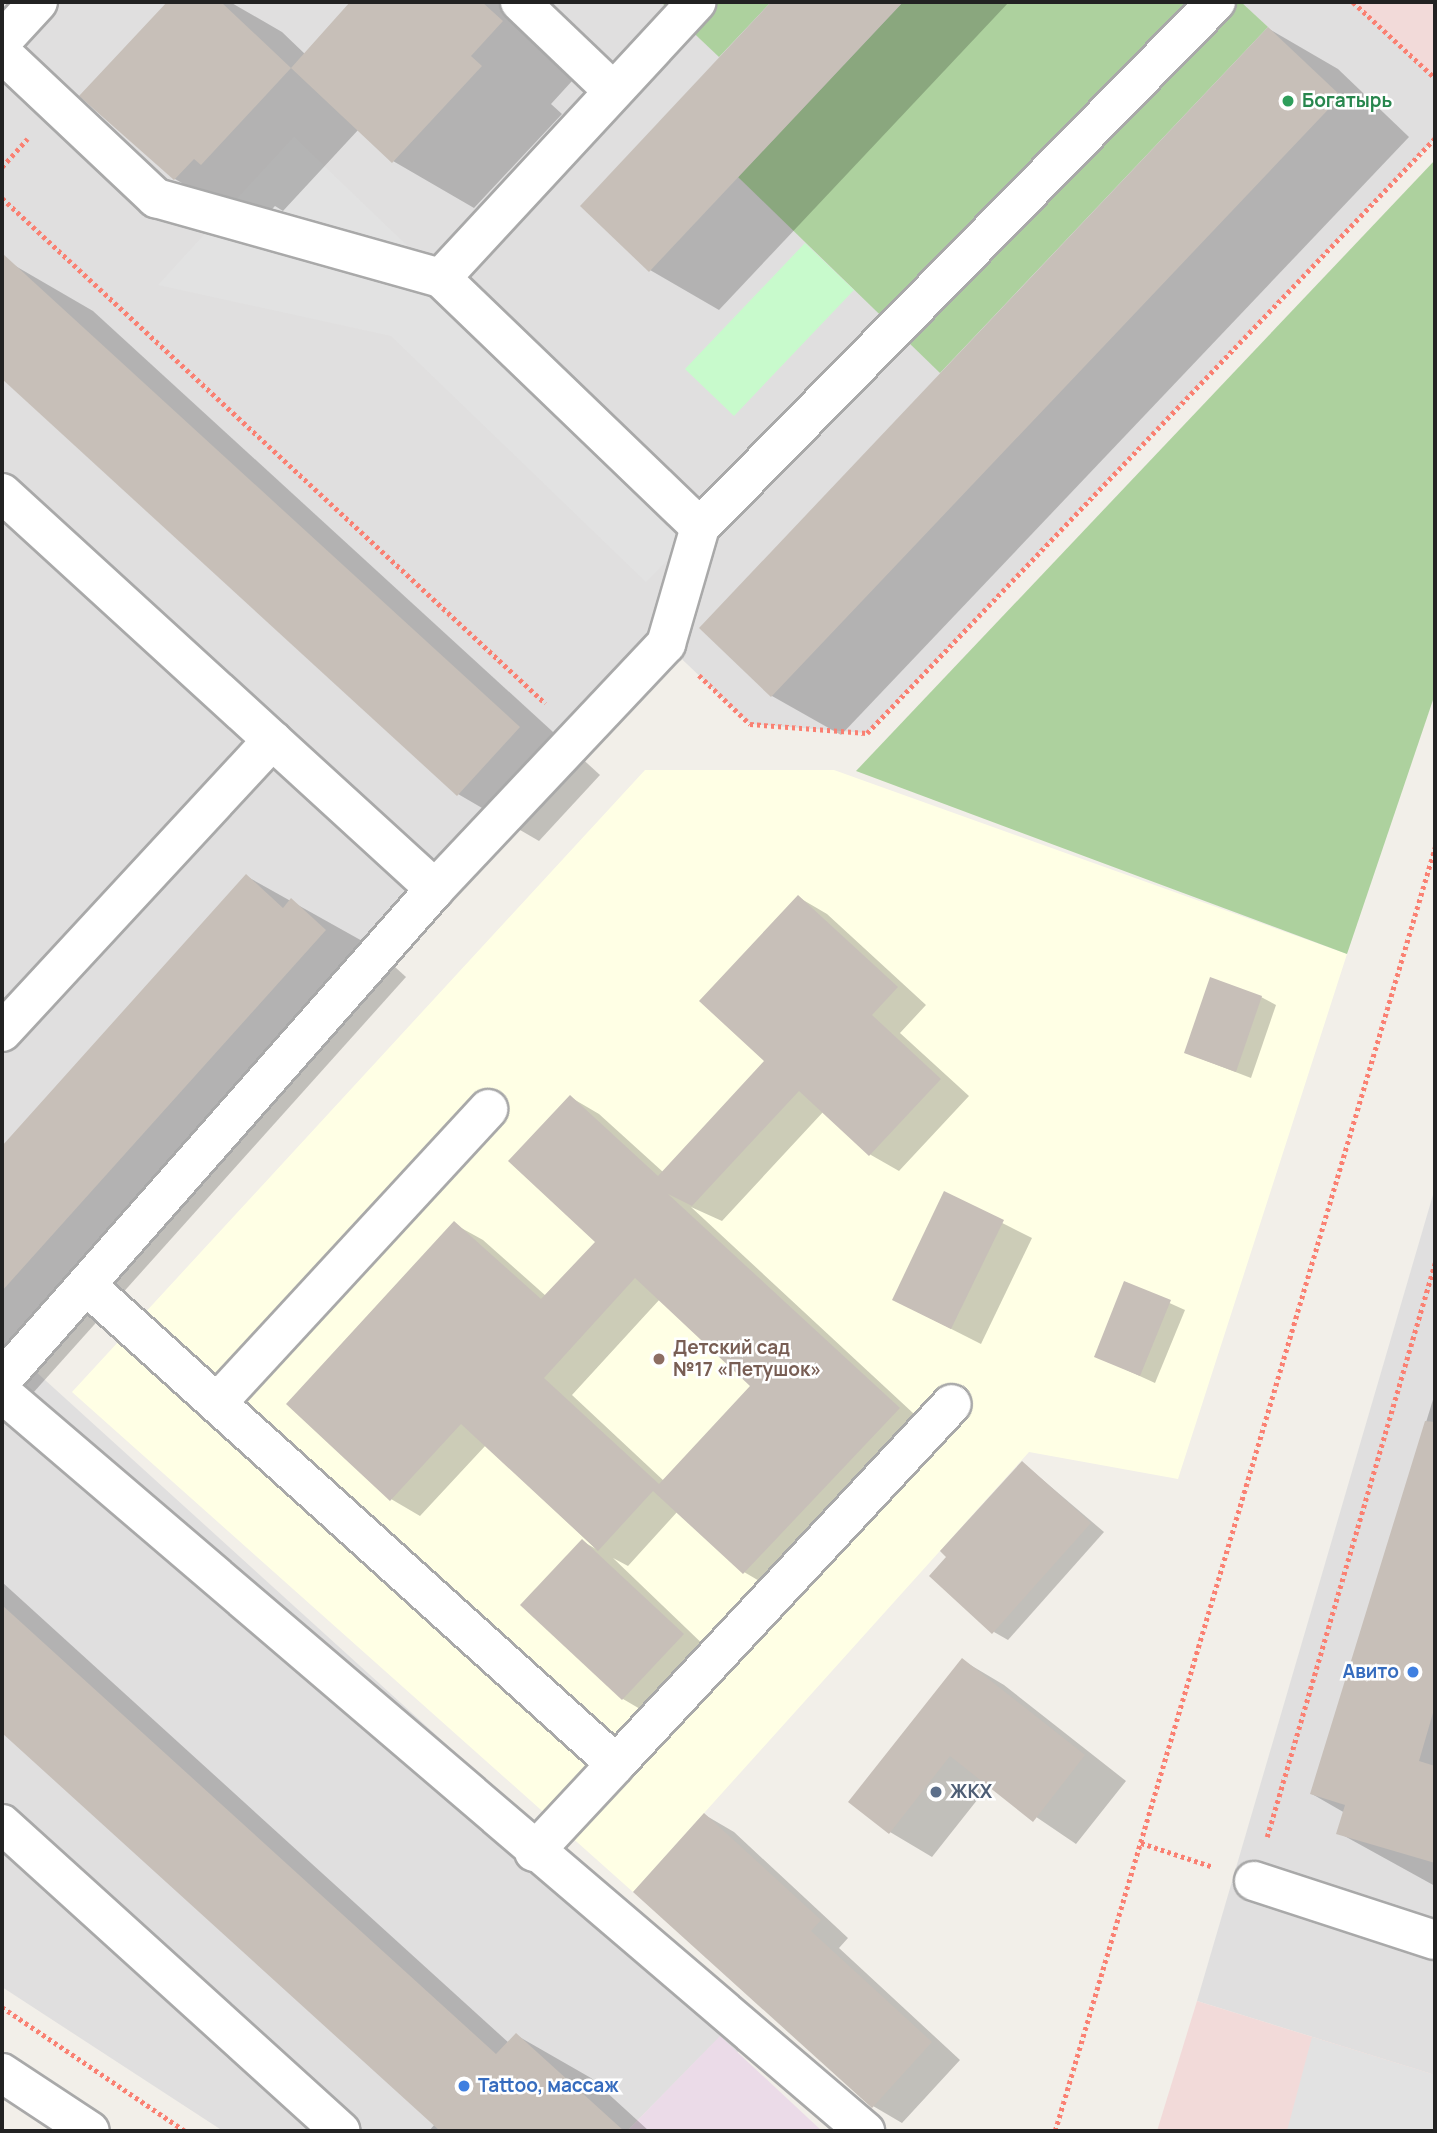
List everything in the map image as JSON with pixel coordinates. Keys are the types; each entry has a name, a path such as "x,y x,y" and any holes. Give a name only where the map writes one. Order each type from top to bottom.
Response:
{"street":[{"path":"2,41 38,2"},
{"path":"520,2 613,91"},
{"path":"441,278 697,2"},
{"path":"2,1380 435,889 666,644 700,527 1216,2"},
{"path":"2,53 156,198 441,278 700,527"},
{"path":"2,493 435,889"},
{"path":"2,1032 272,740"},
{"path":"217,1403 488,1109"},
{"path":"86,1285 616,1764"},
{"path":"2,1393 534,1852 864,2131"},
{"path":"534,1852 952,1404"},
{"path":"2,1824 340,2131"},
{"path":"1254,1881 1435,1940"},
{"path":"2,2073 90,2131"}],"path":[{"path":"1353,2 1435,79"},
{"path":"666,644 750,724 867,733 1435,138"},
{"path":"2,198 549,706"},
{"path":"1055,2131 1435,847"},
{"path":"1140,1843 1254,1881 1435,1263"},
{"path":"2,2007 185,2131"}],"shaded area":[{"path":"2,2 1353,2 1435,78 1435,138 867,733 750,724 666,644 12,1350 759,2028 737,2053 720,2037 627,2131 223,2131 2,1987"},
{"path":"1353,2 1435,2 1435,78"},
{"path":"294,137 700,527 646,582 391,336 158,285"},
{"name":"Детский сад №17 «Петушок»","path":"645,770 834,770 1347,954 1178,1479 1029,1452 633,1892 72,1392"},
{"path":"1435,1188 1435,2075 1197,2001"},
{"path":"1197,2001 1435,2075 1435,2131 1157,2131"},
{"path":"720,2036 822,2131 627,2131"},
{"path":"1312,2037 1435,2075 1435,2131 1287,2131"}],"green space":[{"path":"661,2 771,2 719,57"},
{"path":"903,2 1241,2 1268,27 940,373 738,177"},
{"path":"1435,160 1435,694 1347,954 856,771"},
{"path":"805,243 854,290 734,416 685,369"}],"building":[{"path":"167,2 221,2 291,68 201,165 194,159 174,180 79,96"},
{"path":"350,2 482,2 503,21 471,56 482,66 392,163 291,68"},
{"path":"771,2 903,2 649,272 580,206"},
{"path":"1268,27 1341,96 771,697 699,628"},
{"path":"2,253 520,727 457,796 2,379"},
{"path":"246,874 283,908 291,898 326,930 2,1291 2,1146"},
{"path":"798,895 898,987 872,1015 941,1079 869,1156 799,1091 692,1206 668,1194 900,1408 743,1574 653,1491 598,1551 461,1424 390,1501 286,1404 454,1221 541,1299 595,1242 508,1161 570,1095 658,1176 764,1061 699,1001","holes":["635,1278 750,1386 659,1484 544,1378"]},
{"path":"1210,977 1262,996 1236,1072 1184,1053"},
{"path":"944,1191 1004,1220 951,1329 892,1300"},
{"path":"1124,1281 1171,1300 1140,1376 1094,1357"},
{"path":"1425,1421 1435,1422 1435,1706 1419,1761 1435,1766 1435,1863 1336,1834 1345,1805 1310,1794"},
{"path":"1022,1461 1091,1523 992,1634 929,1576 946,1557 940,1551"},
{"path":"582,1539 684,1634 622,1700 520,1605"},
{"path":"2,1605 496,2054 516,2033 624,2131 440,2131 2,1733"},
{"path":"962,1658 1085,1755 1033,1822 950,1756 889,1834 848,1802"},
{"path":"704,1813 821,1920 811,1931 932,2042 872,2108 633,1892"}],"place":[{"name":"Богатырь","path":"1288,101"},
{"name":"Детский сад №17 «Петушок»","path":"659,1359"},
{"name":"Авито","path":"1413,1672"},
{"name":"ЖКХ","path":"936,1792"},
{"name":"Tattoo, массаж","path":"464,2086"}]}
